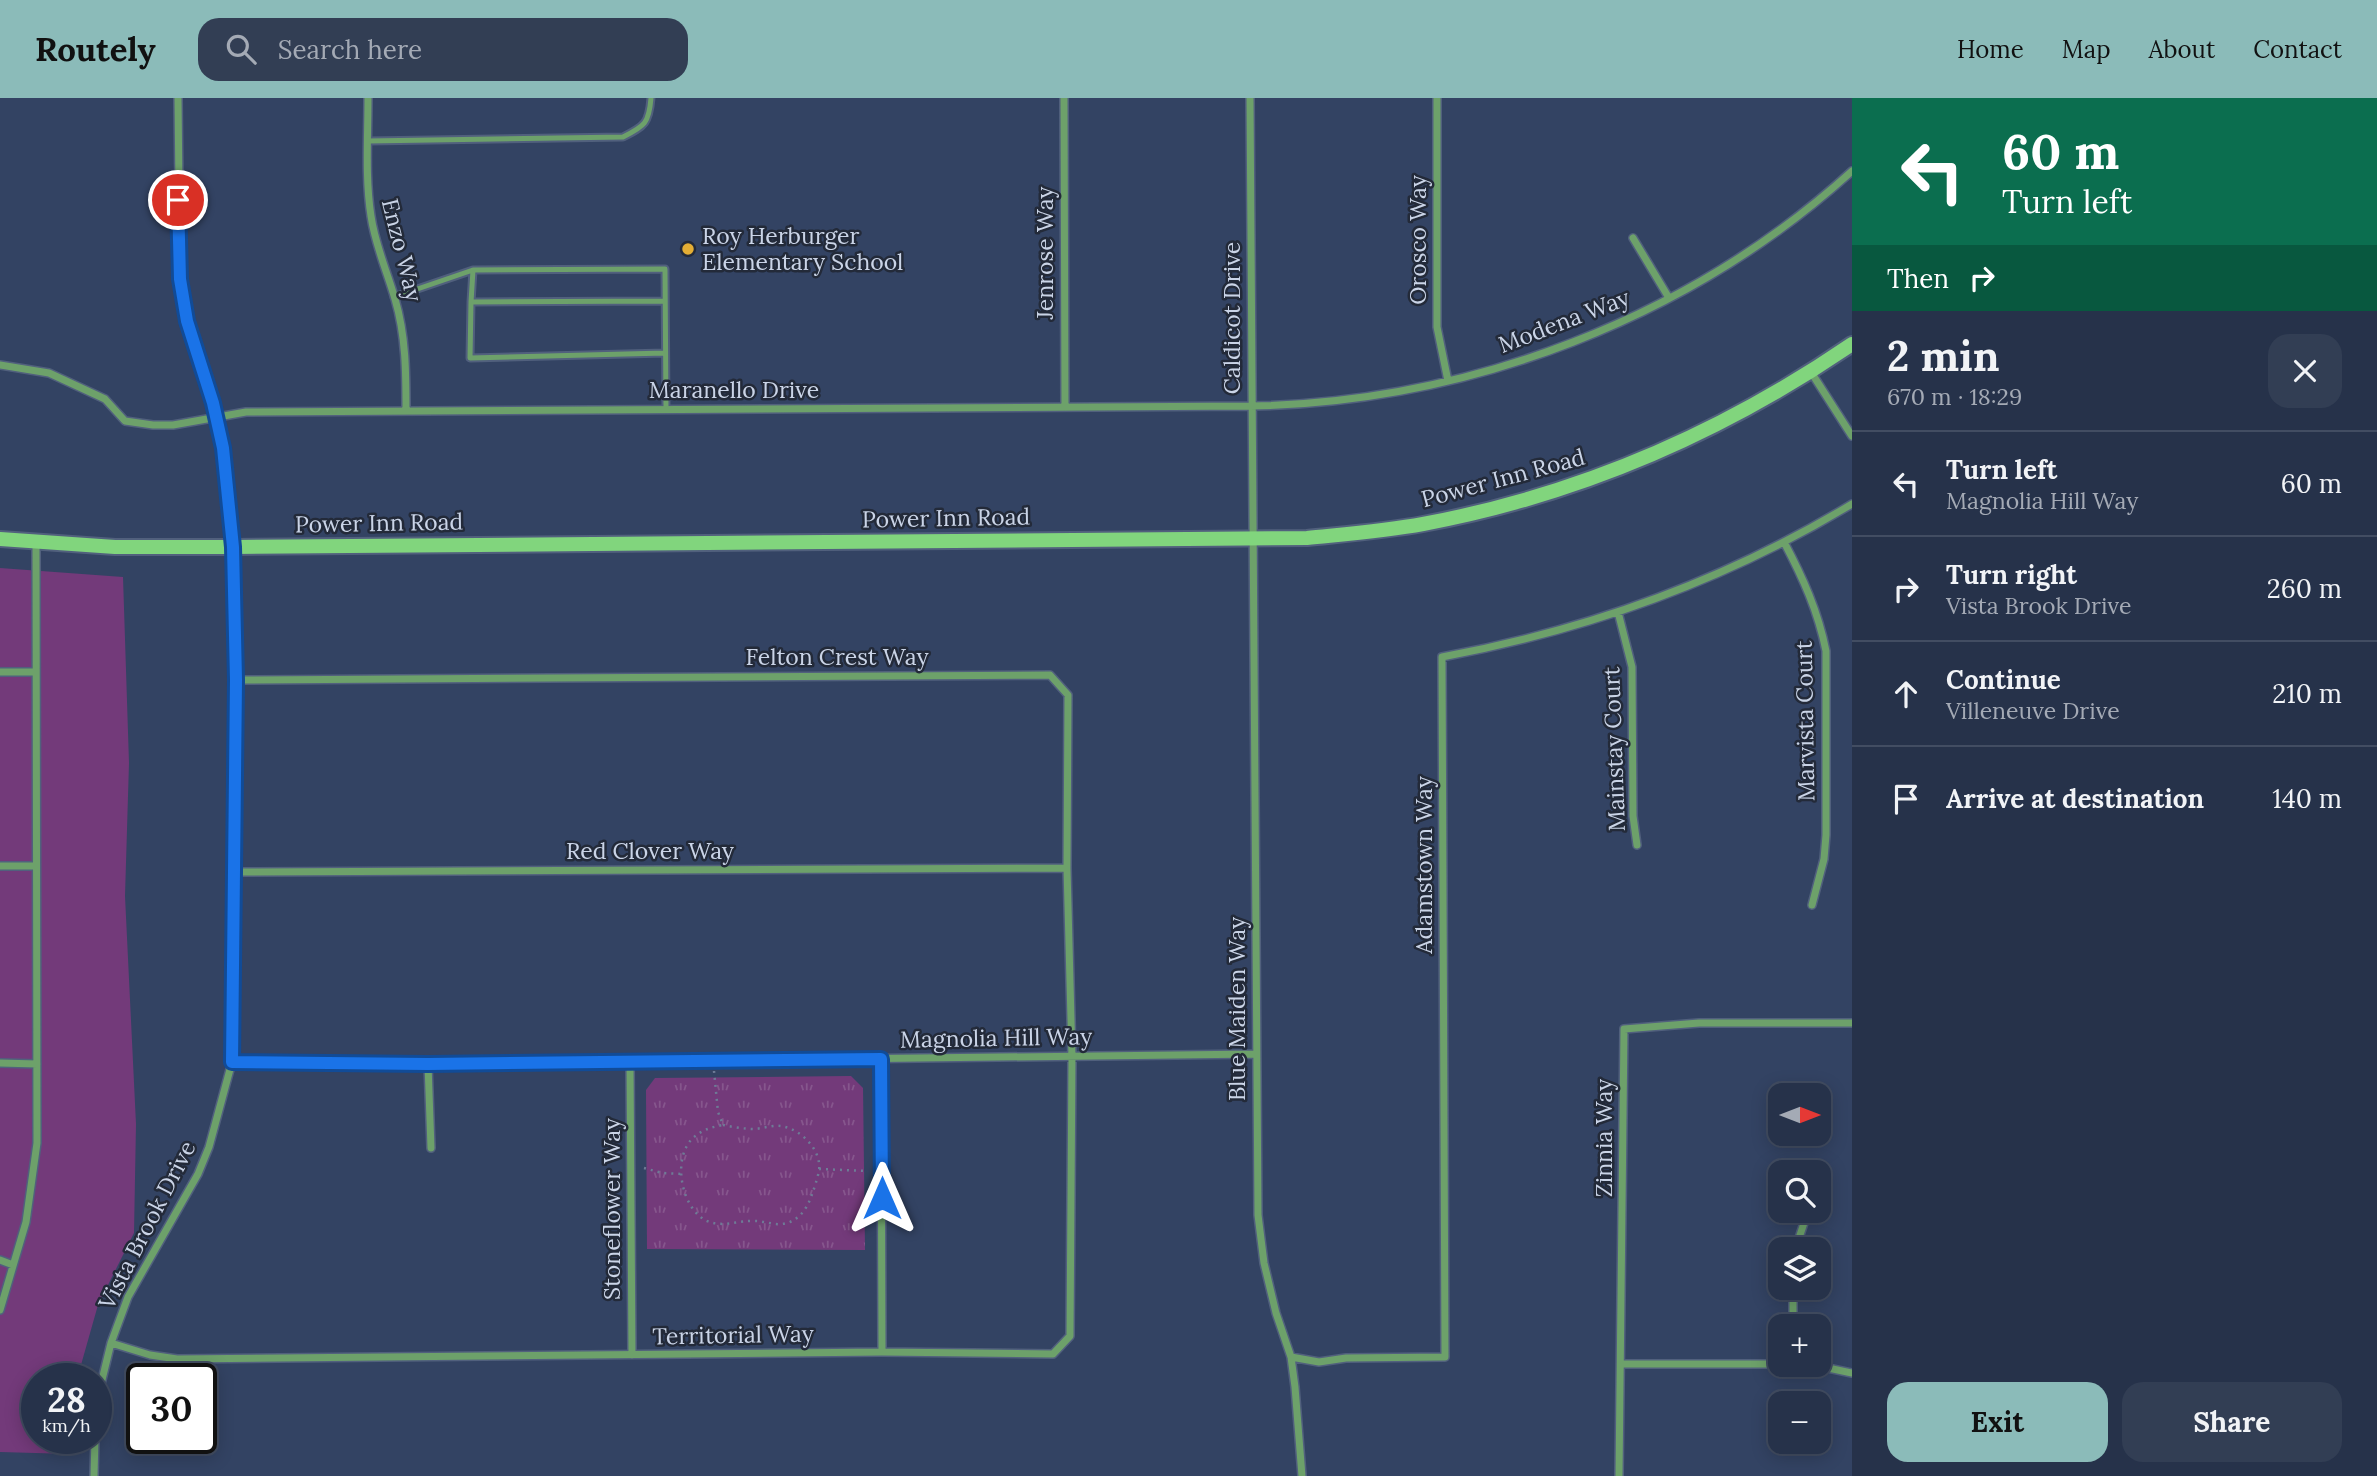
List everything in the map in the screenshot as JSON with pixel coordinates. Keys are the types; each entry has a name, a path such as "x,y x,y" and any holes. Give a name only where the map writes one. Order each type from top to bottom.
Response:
{"main road":[{"name":"Power Inn Road","path":"0,539 115,547 233,547 1307,538 1376,531 1495,509 1613,472 1681,443 1747,410 1852,344"}],"street":[{"name":"Vista Brook Drive","path":"106,1363 128,1297 198,1174 215,1127 232,1062 236,680 233,547 223,448 217,418 187,321 180,279 178,98"},
{"name":"Enzo Way","path":"368,98 371,215 375,240 394,297 403,336 406,411"},
{"name":"Jenrose Way","path":"1064,98 1065,407"},
{"name":"Caldicot Drive","path":"1250,98 1253,538"},
{"name":"Orosco Way","path":"1437,98 1437,327 1448,381"},
{"name":"Modena Way","path":"1251,406 1382,394 1448,381 1539,355 1669,298 1745,253 1799,215 1852,171"},
{"path":"1633,238 1669,298"},
{"name":"Maranello Drive","path":"0,365 49,373 104,399 125,421 153,425 173,425 246,412 1251,406"},
{"path":"1811,372 1852,436"},
{"name":"Adamstown Way","path":"1291,1357 1319,1362 1346,1358 1445,1357 1442,657 1544,635 1618,612 1714,575 1784,542 1852,504"},
{"name":"Blue Maiden Way","path":"1253,538 1258,1215 1264,1263 1276,1313 1291,1357 1302,1476"},
{"path":"0,1310 26,1222 37,1143 36,542"},
{"name":"Marvista Court","path":"1784,542 1810,593 1820,621 1826,651 1826,835 1824,859 1812,905"},
{"name":"Mainstay Court","path":"1618,612 1632,667 1633,816 1637,845"},
{"path":"0,672 36,672"},
{"name":"Felton Crest Way","path":"236,680 1050,675 1068,695 1072,1057"},
{"path":"0,866 36,866"},
{"name":"Red Clover Way","path":"233,872 1068,867"},
{"name":"Zinnia Way","path":"1619,1476 1624,1029 1699,1023 1852,1023"},
{"name":"Magnolia Hill Way","path":"232,1062 428,1064 1256,1054"},
{"name":"Territorial Way","path":"111,1343 150,1356 177,1359 882,1352 1053,1353 1070,1336 1072,1057"},
{"path":"881,1059 882,1352"},
{"name":"Stoneflower Way","path":"630,1062 632,1356"},
{"path":"0,1063 37,1063"},
{"path":"428,1064 431,1148"},
{"path":"0,1260 13,1265"},
{"path":"1622,1364 1768,1364"},
{"path":"1831,1369 1852,1373"},
{"path":"94,1454 94,1476"}],"lane":[{"path":"368,141 624,137 639,129 649,119 651,98"},
{"path":"394,297 473,270 665,269 666,409"},
{"path":"473,270 470,358 666,353"},
{"path":"471,302 665,301"}],"path":[{"path":"714,1061 715,1090 723,1125"},
{"path":"723,1125 755,1129 778,1125 793,1129 804,1136 816,1152 819,1169 807,1208 794,1222 779,1224 756,1221 722,1225 706,1221 691,1209 682,1174 683,1153 692,1138 709,1127 723,1125"},
{"path":"631,1168 651,1168 662,1173 682,1174"},
{"path":"819,1169 881,1172"}],"green space":[{"path":"0,568 123,577 129,763 125,896 136,1124 134,1233 98,1305 82,1363 21,1363 21,1453 0,1452"},
{"path":"851,1076 863,1088 865,1250 647,1249 646,1090 655,1078"}],"place":[{"name":"Roy Herburger Elementary School","path":"688,249"}],"route":[{"path":"178,200 180,279 187,321 213,403 223,448 233,547 236,680 232,1062 428,1064 881,1059 882,1198"}]}
